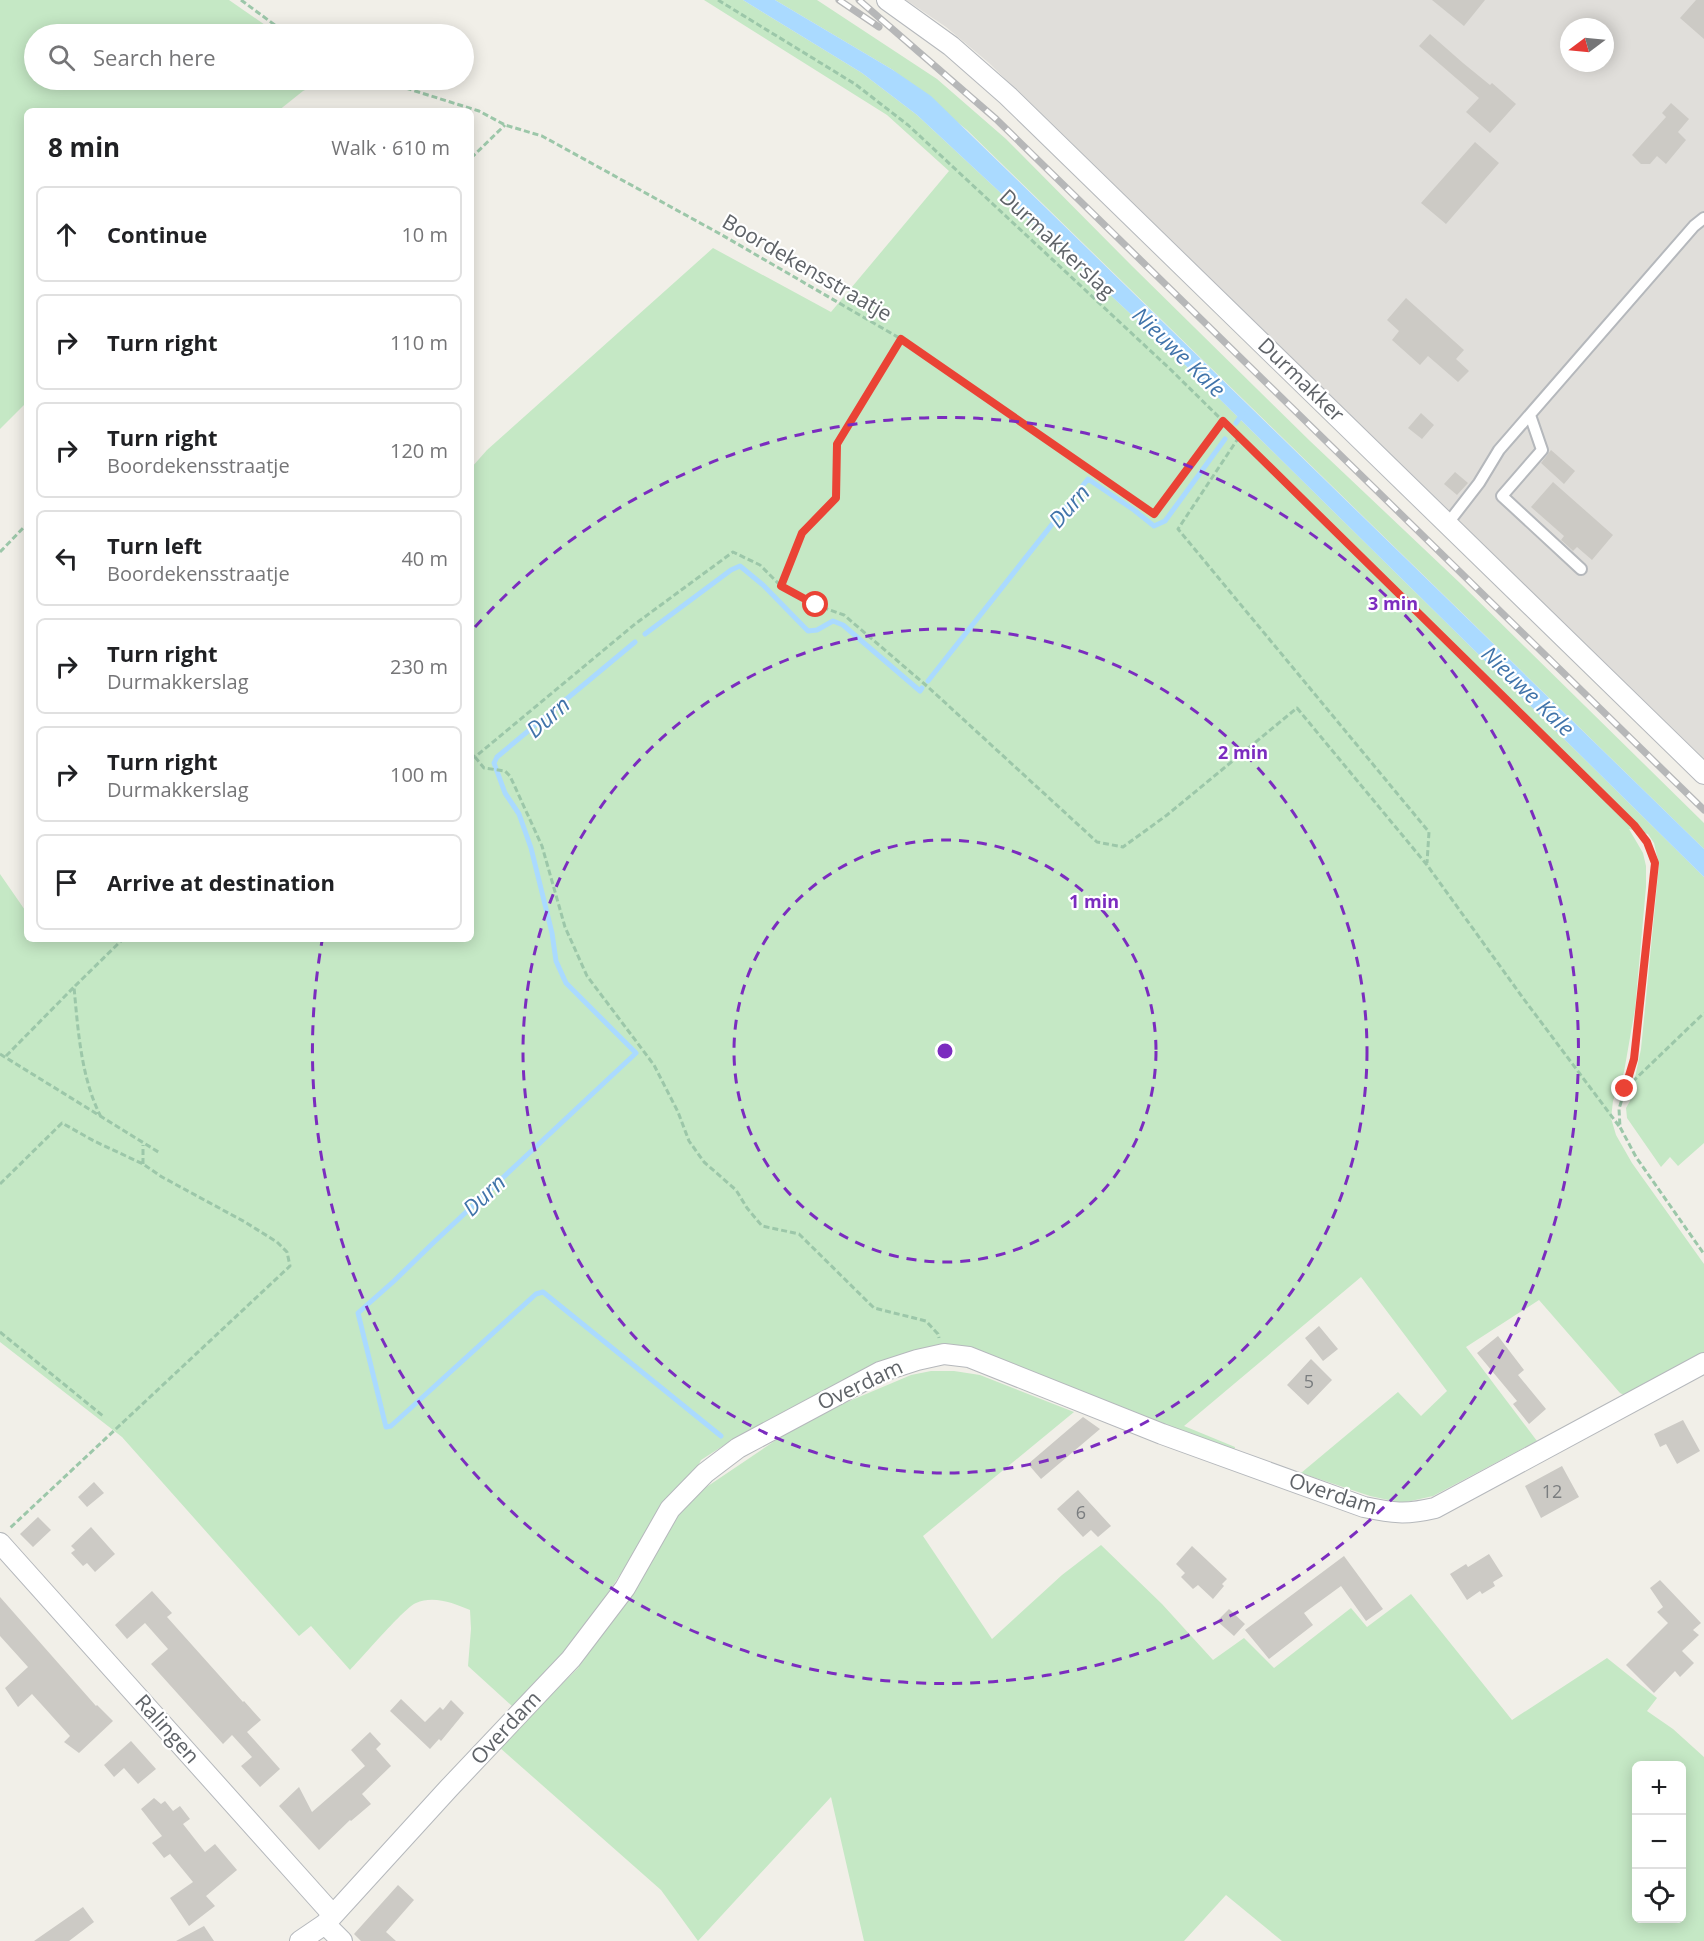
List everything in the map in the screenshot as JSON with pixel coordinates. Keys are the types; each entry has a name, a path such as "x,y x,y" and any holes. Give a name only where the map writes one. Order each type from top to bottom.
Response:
{"street":[{"name":"Durmakker","path":"887,0 951,46 1008,96 1704,774"},
{"name":"Overdam","path":"300,1941 329,1919 571,1659 626,1588 670,1509 705,1473 738,1448 880,1372 944,1354 969,1357 1162,1434 1364,1507 1397,1514 1416,1513 1435,1508 1704,1363"},
{"name":"Ralingen","path":"4,1536 329,1919 342,1941"}],"lane":[{"path":"1448,523 1479,483 1499,450 1694,226 1704,218"},
{"path":"1530,415 1542,450 1502,496 1581,569"}],"path":[{"path":"241,0 273,24"},
{"name":"Durmakkerslag","path":"718,0 855,84 908,125 1161,360 1634,825 1647,842 1655,863 1634,1059 1619,1109 1620,1127"},
{"name":"Boordekensstraatje","path":"412,90 469,108"},
{"name":"Boordekensstraatje","path":"474,109 505,125 542,136 722,235 901,339 1154,514 1223,421"},
{"path":"474,155 505,125"},
{"path":"781,586 802,533 836,498 837,444 901,339"},
{"path":"1239,436 1178,529 1429,832 1427,865"},
{"path":"0,552 24,527"},
{"path":"944,1354 938,1334 926,1321 874,1308 799,1234 762,1226 736,1190 704,1162 689,1141 678,1112 654,1065 587,976 565,927 542,846 510,776 505,771 484,768 475,757 635,624 733,552 760,565 781,586 816,605 844,615 928,687 1096,842 1123,847 1297,708 1427,865 1620,1127 1636,1157 1704,1254"},
{"path":"5,1057 120,942"},
{"path":"74,987 80,1045 93,1102 101,1117"},
{"path":"1625,1089 1704,1013"},
{"path":"0,1054 159,1153"},
{"path":"0,1184 62,1123 143,1164 162,1177 245,1221 277,1242 287,1252 290,1266 4,1536"},
{"path":"143,1144 143,1164"},
{"path":"0,1332 103,1416"}],"shaded area":[{"path":"906,0 1704,0 1704,763 989,63 946,27"}],"green space":[{"path":"0,0 229,0 264,24 24,24 24,90 305,90 282,108 24,108 24,405 0,429"},
{"path":"704,0 743,0 862,73 917,115 1179,359 1704,877 1704,1143 1678,1166 1670,1157 1661,1167 1627,1118 1626,1108 1630,1101 1641,1049 1659,865 1654,843 1648,834 1629,829 1643,853 1646,866 1646,887 1635,1009 1624,1072 1613,1101 1611,1118 1616,1135 1632,1163 1704,1264 1704,1353 1626,1396 1620,1393 1539,1300 1466,1347 1537,1441 1433,1496 1402,1503 1370,1496 1301,1473 1398,1392 1421,1416 1447,1391 1361,1277 1184,1426 1235,1447 1234,1452 944,1354 890,1358 729,1442 701,1460 673,1491 590,1620 554,1664 512,1706 468,1666 470,1610 443,1601 423,1601 410,1607 350,1670 311,1626 299,1636 122,1437 0,1342 0,874 24,909 24,942 474,942 474,465 487,450 713,248 831,312 949,171 887,115"},
{"path":"775,0 817,0 937,79 1006,139 1310,441 1461,584 1704,823 1704,849 967,130 893,70"},
{"path":"931,1371 954,1371 980,1375 1074,1412 923,1536 992,1639 1062,1575 1101,1545 1162,1604 1213,1660 1244,1638 1274,1668 1351,1608 1367,1627 1411,1594 1512,1720 1607,1658 1657,1698 1647,1711 1673,1729 1704,1757 1704,1941 1282,1941 1226,1895 1184,1941 864,1941 831,1797 698,1941 661,1890 499,1747 578,1668 632,1591 667,1531 688,1502 779,1438 826,1411 911,1375"}],"water":[{"name":"Nieuwe Kale","path":"743,0 775,0 893,70 931,96 1704,849 1704,877 1179,359 917,115 862,73"}],"building":[{"path":"1432,0 1485,0 1464,26"},
{"path":"1696,0 1704,0 1704,39 1680,18"},
{"path":"1430,34 1516,104 1490,133 1466,112 1479,98 1419,46"},
{"path":"1671,103 1689,119 1678,132 1686,140 1666,164 1657,156 1650,164 1641,164 1632,155 1666,117 1662,113"},
{"path":"1475,142 1499,163 1446,224 1421,203"},
{"path":"1406,298 1464,350 1456,359 1469,371 1458,382 1428,356 1420,365 1392,340 1399,331 1387,320"},
{"path":"1421,413 1434,425 1422,439 1408,428"},
{"path":"1551,450 1575,471 1564,484 1541,463"},
{"path":"1455,472 1468,483 1457,495 1444,484"},
{"path":"1553,482 1613,535 1592,560 1577,547 1573,551 1561,540 1564,536 1531,507"},
{"path":"1319,1326 1338,1349 1323,1361 1305,1338"},
{"path":"1498,1336 1524,1370 1518,1375 1546,1409 1529,1424 1513,1404 1517,1401 1477,1353"},
{"path":"1311,1359 1332,1380 1308,1405 1287,1385"},
{"path":"1083,1417 1100,1429 1041,1479 1028,1464"},
{"path":"1683,1420 1700,1451 1677,1464 1666,1444 1660,1447 1654,1434"},
{"path":"1562,1466 1579,1497 1541,1518 1525,1486"},
{"path":"94,1482 104,1493 87,1507 78,1497"},
{"path":"1078,1490 1111,1526 1098,1537 1091,1530 1083,1537 1057,1509"},
{"path":"38,1517 51,1530 33,1547 20,1534"},
{"path":"91,1527 115,1554 95,1572 87,1563 83,1566 71,1553 75,1550 71,1546"},
{"path":"1192,1546 1227,1579 1213,1599 1198,1585 1193,1589 1181,1577 1185,1573 1176,1564"},
{"path":"1489,1554 1503,1576 1493,1582 1495,1586 1482,1594 1480,1591 1467,1600 1450,1574 1466,1564 1468,1567"},
{"path":"1344,1556 1383,1609 1366,1621 1341,1586 1304,1613 1313,1625 1269,1659 1245,1630"},
{"path":"1660,1580 1701,1623 1693,1630 1699,1635 1682,1651 1694,1663 1680,1677 1675,1671 1654,1693 1626,1665 1668,1623 1657,1612 1663,1607 1650,1588"},
{"path":"152,1591 172,1613 167,1617 261,1720 247,1732 280,1769 260,1787 241,1766 252,1757 232,1735 223,1744 151,1664 168,1649 145,1623 127,1639 115,1625"},
{"path":"0,1597 96,1706 113,1721 79,1753 64,1742 70,1736 32,1694 18,1707 5,1688 28,1667 0,1636"},
{"path":"1229,1609 1245,1624 1234,1636 1217,1621"},
{"path":"401,1699 425,1722 440,1707 443,1710 451,1700 464,1713 441,1741 439,1739 430,1749 390,1711"},
{"path":"370,1732 381,1744 376,1749 391,1766 362,1794 371,1804 350,1820 319,1850 279,1806 299,1787 312,1812 365,1766 351,1750"},
{"path":"131,1741 156,1769 138,1784 124,1768 114,1777 104,1765"},
{"path":"154,1798 161,1804 165,1801 173,1811 180,1806 190,1819 183,1824 205,1852 215,1844 237,1870 206,1896 215,1906 189,1926 170,1898 193,1882 170,1854 164,1858 152,1843 162,1836 141,1809"},
{"path":"398,1885 414,1900 386,1932 396,1941 361,1941 354,1934"},
{"path":"83,1907 94,1922 69,1941 34,1941"},
{"path":"204,1926 214,1941 176,1941"}],"waterway":[{"name":"Durn","path":"1236,423 1243,413"},
{"name":"Durn","path":"928,681 1088,479 1154,526 1165,521 1225,439"},
{"name":"Durn","path":"645,634 731,570 740,566 763,585 808,631 817,630 833,621 843,625 920,691 922,688"},
{"name":"Durn","path":"635,642 497,757 494,763 505,793 519,814 531,848 552,933 556,961 566,983 636,1053 358,1313 386,1427 391,1426 536,1294 543,1292 721,1436"}],"railway":[{"path":"839,0 879,27"},
{"path":"859,0 996,119 1704,810"}],"route":[{"path":"816,605 781,586 802,533 836,498 837,444 901,339 1154,514 1223,421 1634,825 1647,842 1655,863 1634,1059 1625,1089"}]}
